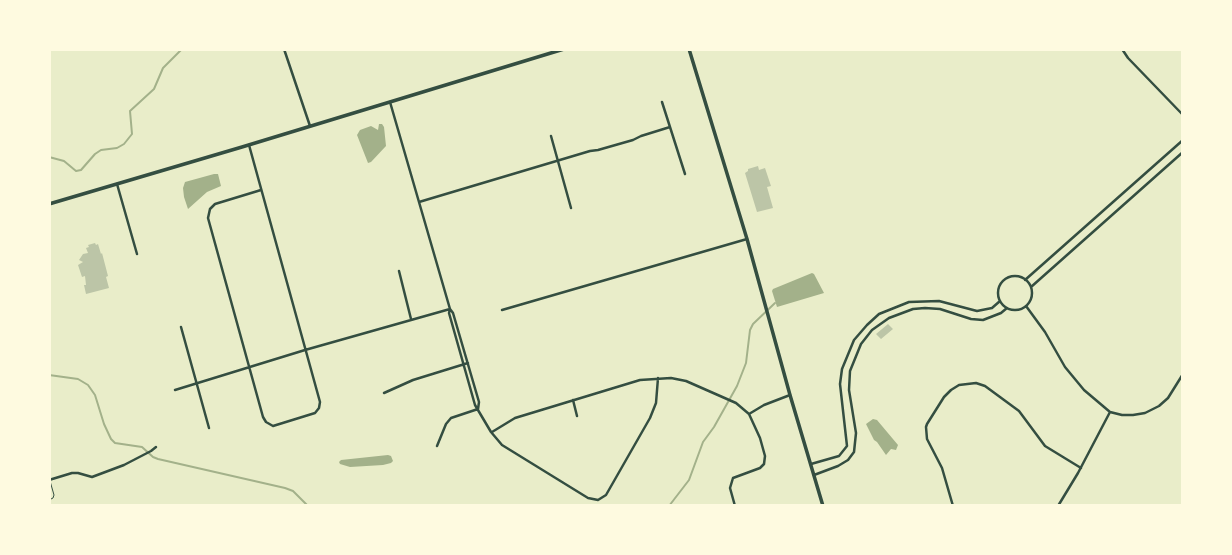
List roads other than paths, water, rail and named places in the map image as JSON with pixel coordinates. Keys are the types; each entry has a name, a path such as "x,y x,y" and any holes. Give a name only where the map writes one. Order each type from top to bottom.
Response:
{"street":[{"path":"284,49 310,126"},
{"path":"49,204 564,49"},
{"path":"689,49 747,239 823,506"},
{"path":"1122,49 1183,115"},
{"path":"390,102 479,402 478,409 502,445 588,499 598,500 606,495 650,418 656,403 658,378"},
{"path":"662,102 685,174"},
{"path":"419,202 590,151 634,141 641,136 670,127"},
{"path":"551,136 571,208"},
{"path":"1025,280 1183,140"},
{"path":"249,145 320,402 315,413 273,426 263,417 208,218 210,209 215,204 261,190"},
{"path":"1031,287 1183,152"},
{"path":"117,184 137,254"},
{"path":"502,310 747,239"},
{"path":"398,271 411,320"},
{"path":"1017,276 1031,287 1032,296 1026,306 1017,310 1007,308 998,297 999,288 1008,278 1017,276"},
{"path":"811,464 839,456 847,446 840,384 842,369 853,340 879,314 909,302 939,301 977,311 992,308 1000,301"},
{"path":"1026,306 1065,367 1084,390 1110,411 1133,415 1159,406 1168,398 1183,374"},
{"path":"814,475 848,460 854,452 856,433 849,390 850,371 862,344 872,330 889,318 913,309 940,309 983,320 1007,308"},
{"path":"175,390 450,309"},
{"path":"181,327 209,428"},
{"path":"384,393 412,380 466,364"},
{"path":"491,432 515,418 640,380 671,378 686,382 728,399 749,414 760,438 765,456 764,464 760,468 737,475 731,481 730,488 736,506"},
{"path":"953,506 942,468 927,439 926,427 944,397 959,385 976,383 985,386 1019,411 1045,446 1081,468"},
{"path":"749,414 764,405 790,396"},
{"path":"573,400 577,416"},
{"path":"437,446 451,418 478,409"},
{"path":"1058,506 1110,411"},
{"path":"843,414 852,412"},
{"path":"49,480 78,473 92,478 124,466 156,447"},
{"path":"829,459 832,468"}],"lane":[{"path":"49,480 54,495 49,500"}],"waterway":[{"path":"49,157 64,161 76,171 81,170 101,150 117,148 124,144 132,134 130,111 154,89 163,68 182,49"},
{"path":"669,506 689,480 703,442 737,386 746,363 753,324 775,303"},
{"path":"49,375 78,379 88,385 95,395 104,424 115,443 142,447 158,459 285,488 293,491 308,506"}]}
